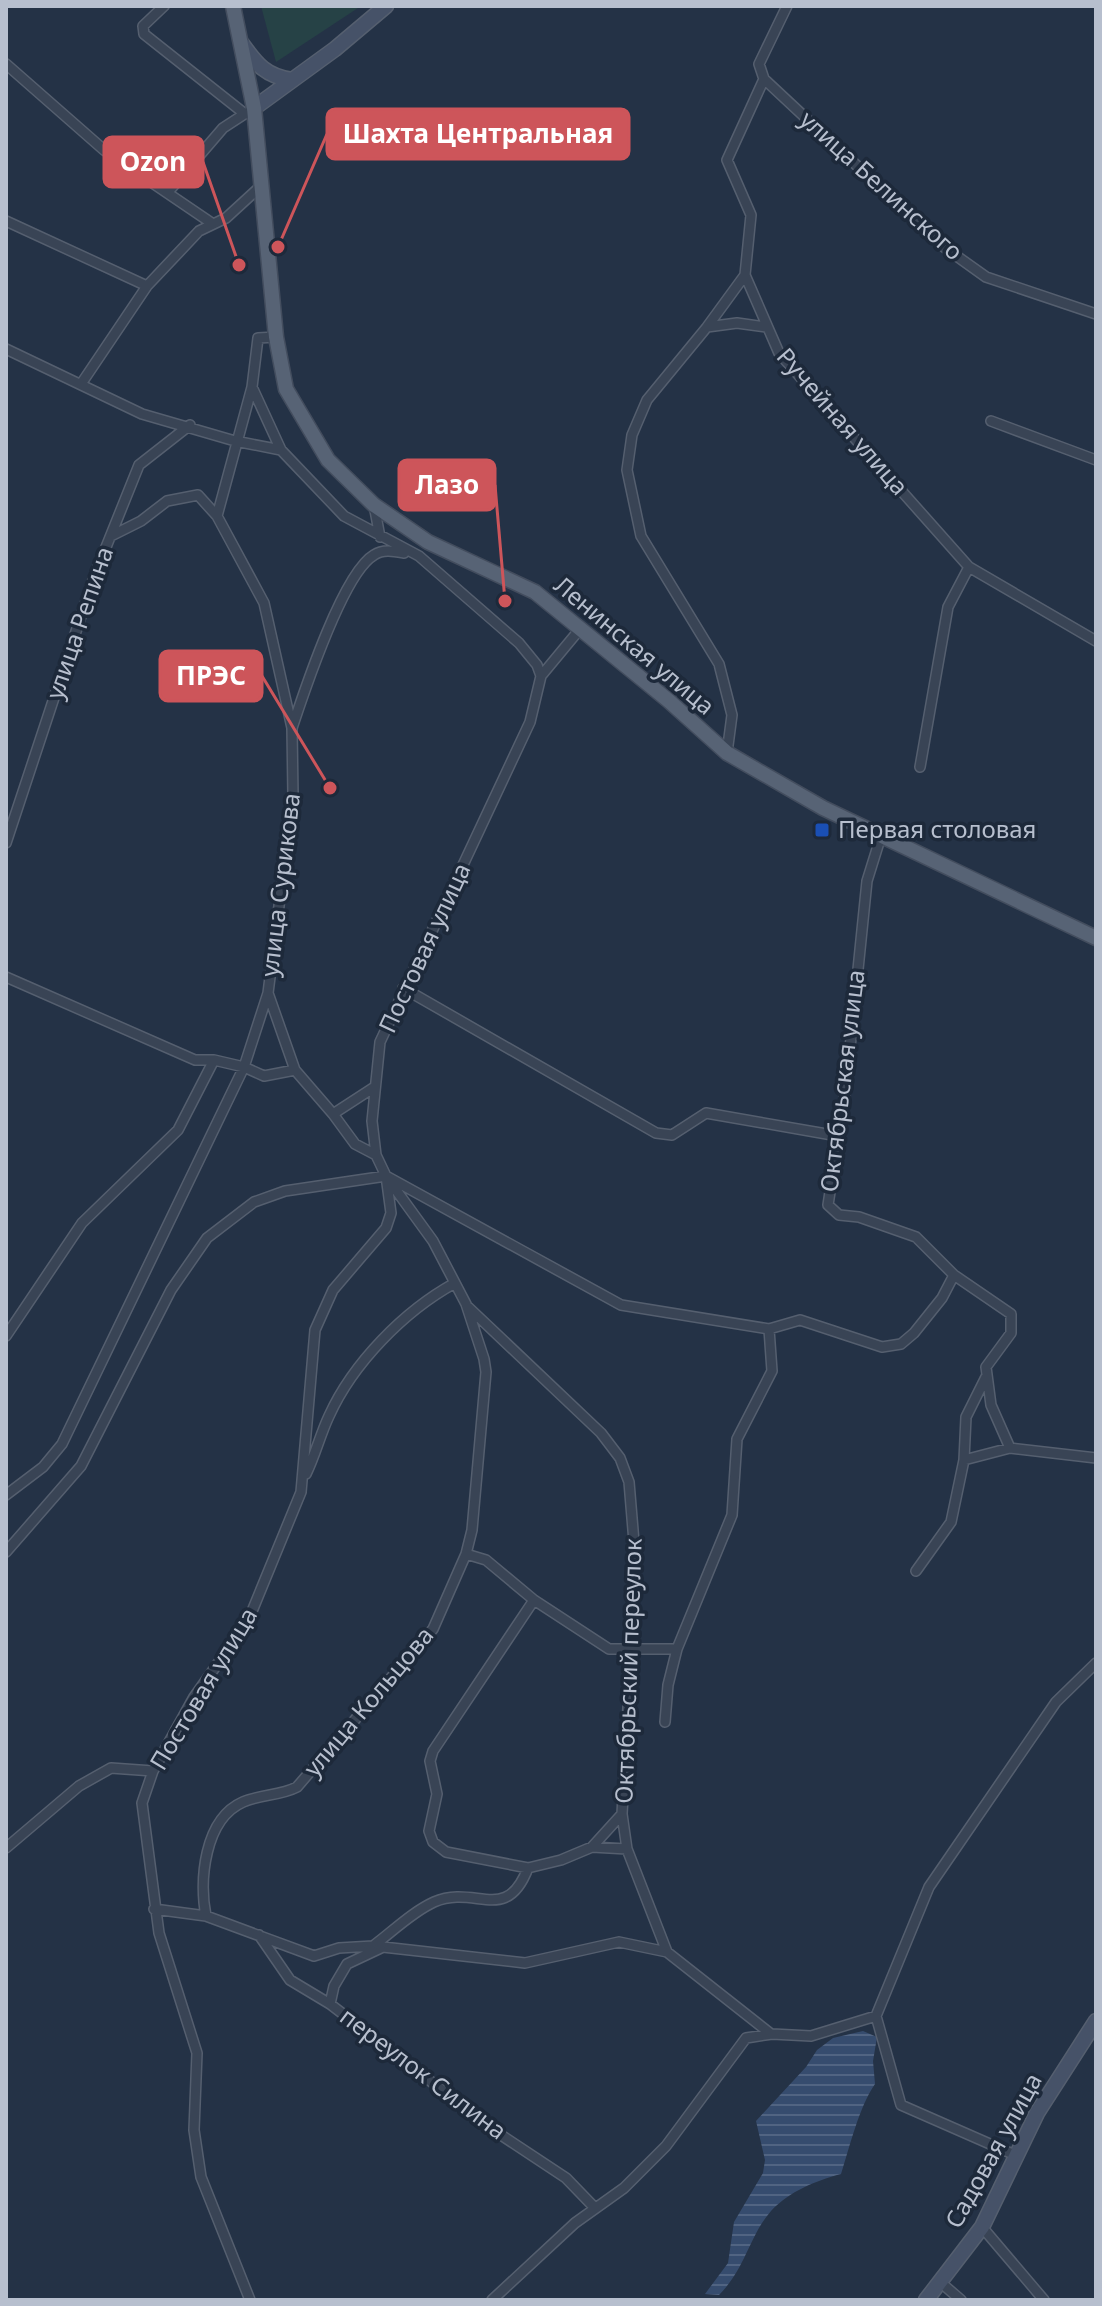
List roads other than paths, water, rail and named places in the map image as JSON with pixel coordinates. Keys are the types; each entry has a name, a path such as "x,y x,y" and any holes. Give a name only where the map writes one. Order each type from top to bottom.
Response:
{"main road":[{"name":"Ленинская улица","path":"233,6 242,44 249,111 263,184 276,337 286,389 328,460 374,505 428,542 535,592 669,701 727,753 823,808 1096,938"}],"street":[{"path":"164,6 143,26 144,34 249,111"},
{"path":"168,192 223,128 292,80 386,6"},
{"name":"Ручейная улица","path":"787,6 759,64 764,79 727,160 751,215 745,275 766,327 779,353 969,567 1096,641"},
{"path":"242,44 258,66 271,76 292,80"},
{"path":"6,64 104,150 213,224"},
{"name":"улица Белинского","path":"764,79 944,247 986,277 1096,314"},
{"path":"81,384 147,286 199,231 249,200 263,184"},
{"path":"6,221 147,286"},
{"name":"Ленинская улица","path":"727,753 732,715 719,664 641,536 627,470 632,435 647,400 745,275"},
{"path":"707,327 737,323 766,327"},
{"path":"217,516 252,387 258,338 276,337"},
{"path":"6,349 142,414 190,425 235,441 281,450"},
{"path":"252,387 281,450 344,516 419,556 519,643 537,665 541,676"},
{"path":"991,421 1096,460"},
{"name":"улица Репина","path":"6,843 111,536 139,465 190,425"},
{"path":"111,536 167,501 198,495 217,516"},
{"path":"374,505 380,537"},
{"name":"улица Сурикова","path":"6,1495 43,1467 62,1444 244,1067 268,993 293,795 292,728 264,603 217,516"},
{"path":"419,556 428,542"},
{"name":"улица Сурикова","path":"292,728 322,642 357,575 372,555 389,550 419,556"},
{"path":"920,767 948,607 969,567"},
{"path":"541,676 580,629"},
{"name":"Постовая улица","path":"250,2300 201,2177 194,2130 197,2053 165,1960 154,1909 142,1814 153,1771 194,1697 248,1621 301,1492 315,1330 333,1290 386,1228 391,1213 386,1176 376,1155 373,1088 380,1042 530,722 541,689 541,676"},
{"path":"6,811 18,809"},
{"name":"Октябрьская улица","path":"881,836 867,881 828,1205 831,1210 916,1237 954,1275 1011,1314 1011,1333 986,1367 986,1377"},
{"path":"6,977 195,1060 214,1060 244,1067 264,1076 295,1070"},
{"path":"403,988 656,1133 672,1135 706,1113 838,1136"},
{"path":"268,993 295,1070 355,1144 376,1155"},
{"path":"6,1336 82,1223 178,1130 214,1060"},
{"path":"333,1114 373,1088"},
{"path":"6,1552 81,1466 171,1290 207,1238 254,1202 285,1191 386,1176 621,1305 769,1329 800,1320 892,1348 914,1333 942,1298 954,1275"},
{"name":"улица Кольцова","path":"206,1916 204,1864 221,1824 242,1802 285,1793 297,1787 433,1629 466,1554 486,1372 466,1304 433,1241 386,1176"},
{"name":"Постовая улица","path":"303,1475 308,1473 329,1415 356,1373 425,1300 455,1283"},
{"name":"Октябрьский переулок","path":"466,1304 601,1433 620,1458 629,1482 636,1566 622,1814 627,1849 667,1952"},
{"path":"665,1722 668,1685 677,1649 732,1515 737,1439 772,1371 769,1329"},
{"path":"986,1377 991,1405 1010,1448"},
{"path":"916,1571 951,1522 964,1460 966,1417 986,1377"},
{"path":"964,1460 1010,1448 1096,1458"},
{"path":"466,1554 486,1560 534,1600 609,1649 677,1649"},
{"path":"534,1600 433,1751 430,1761 437,1794 429,1831 433,1842 446,1852 528,1868 561,1860 592,1847 622,1814"},
{"path":"1015,2155 901,2105 876,2016 929,1887 1056,1702 1096,1663"},
{"path":"6,1848 79,1786 111,1768 153,1771"},
{"path":"592,1847 627,1849"},
{"path":"330,2004 334,1986 347,1964 378,1947 435,1902 510,1897 520,1889 528,1868"},
{"path":"154,1909 206,1916 314,1956 339,1948 378,1947 525,1963 619,1942 667,1952 772,2034"},
{"name":"переулок Силина","path":"259,1935 290,1980 330,2004 498,2133 566,2178 594,2207"},
{"path":"492,2300 594,2207 624,2188 666,2146 740,2042 772,2034 811,2036 876,2016"},
{"name":"Садовая улица","path":"926,2300 982,2227 1037,2113 1096,2021"},
{"path":"982,2227 1044,2300"},
{"path":"939,2281 961,2300"}],"water":[{"path":"863,2031 877,2037 873,2061 875,2084 860,2115 841,2174 803,2188 778,2204 757,2231 728,2285 719,2295 705,2294 728,2263 734,2222 763,2173 765,2160 756,2121 806,2067 817,2050 833,2038"}],"place":[{"name":"Шахта Центральная","path":"278,247"},
{"name":"Ozon","path":"239,265"},
{"name":"Лазо","path":"505,601"},
{"name":"ПРЭС","path":"330,788"},
{"name":"Первая столовая","path":"822,830"}]}
